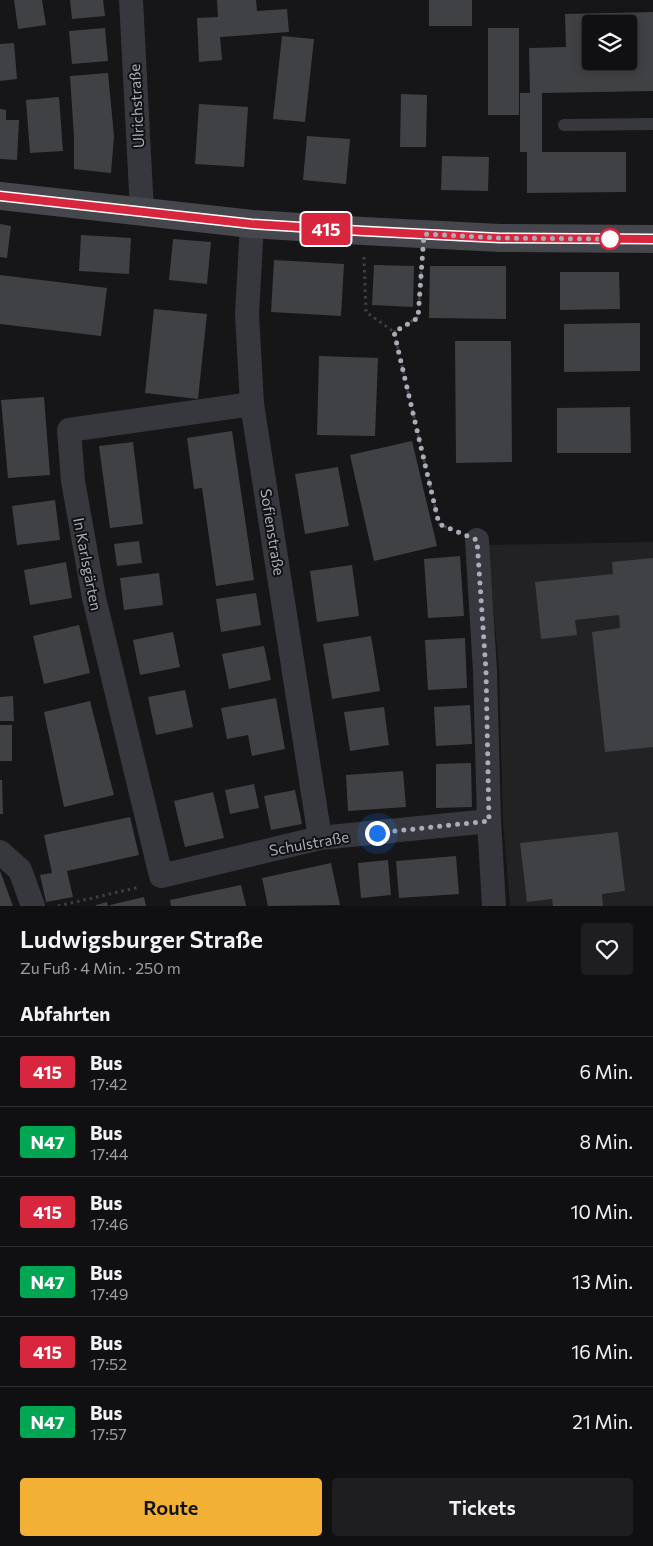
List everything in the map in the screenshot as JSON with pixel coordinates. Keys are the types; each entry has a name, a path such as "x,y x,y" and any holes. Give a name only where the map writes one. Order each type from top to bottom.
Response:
{"main road":[{"path":"0,196 252,224 500,238 653,239"}],"street":[{"name":"Ulrichstraße","path":"131,0 142,211"},
{"name":"Sofienstraße","path":"252,224 247,314 252,404 320,838"},
{"name":"In Karlsgärten","path":"161,876 94,598 73,481 69,430 252,404"},
{"path":"477,540 486,671 489,821 494,906"},
{"name":"Schulstraße","path":"161,876 320,838 489,821"},
{"path":"0,852 20,870 33,906"}],"lane":[{"path":"564,125 653,124"}],"path":[{"path":"363,231 366,312 394,332 439,524 477,540"},
{"path":"394,332 418,318 424,234"},
{"path":"58,906 139,888"}],"shaded area":[{"path":"653,542 653,906 510,906 503,821 499,671 488,545"}],"building":[{"path":"14,0 42,0 46,25 18,29"},
{"path":"70,0 103,0 105,16 72,19"},
{"path":"217,0 256,0 257,11 287,9 289,32 220,37 222,60 199,62 197,18 218,17"},
{"path":"429,0 472,0 472,26 429,26"},
{"path":"653,12 653,91 542,93 542,152 626,152 626,192 527,193 527,152 520,152 520,93 530,93 529,48 566,47 565,14"},
{"path":"105,28 108,61 72,64 69,31"},
{"path":"488,28 519,28 519,115 488,115"},
{"path":"282,36 314,39 305,122 273,119"},
{"path":"14,43 17,79 0,81 0,44"},
{"path":"108,73 114,136 111,173 74,169 70,76"},
{"path":"401,94 427,95 426,147 400,147"},
{"path":"59,97 63,151 30,153 26,100"},
{"path":"199,104 248,107 244,167 195,164"},
{"path":"0,109 6,110 6,120 19,120 17,160 0,159"},
{"path":"307,136 350,139 346,184 303,180"},
{"path":"442,156 489,157 488,191 441,190"},
{"path":"0,224 11,226 7,258 0,257"},
{"path":"81,235 131,238 129,274 79,271"},
{"path":"173,239 211,242 207,284 169,280"},
{"path":"274,260 344,264 341,316 271,312"},
{"path":"374,265 414,266 413,307 372,305"},
{"path":"430,266 506,266 506,319 429,318"},
{"path":"560,272 619,272 620,309 560,310"},
{"path":"0,275 107,288 101,336 0,324"},
{"path":"154,309 207,314 198,399 145,393"},
{"path":"640,323 640,371 564,372 564,324"},
{"path":"455,341 511,341 512,462 456,463"},
{"path":"319,356 378,358 375,436 317,435"},
{"path":"44,397 50,475 8,478 1,400"},
{"path":"630,407 631,453 557,453 557,408"},
{"path":"232,431 254,580 216,586 202,488 194,489 187,438"},
{"path":"412,441 437,546 374,561 350,455"},
{"path":"133,442 143,524 110,528 99,446"},
{"path":"338,467 349,526 305,534 295,474"},
{"path":"55,500 60,540 17,545 12,506"},
{"path":"139,541 142,563 117,566 114,544"},
{"path":"460,556 464,616 428,618 424,559"},
{"path":"653,558 653,747 605,752 592,632 620,628 619,615 575,620 577,635 541,639 535,582 613,574 612,562"},
{"path":"66,562 72,598 30,605 24,570"},
{"path":"352,565 359,616 317,622 310,571"},
{"path":"159,573 163,605 124,610 120,578"},
{"path":"256,593 261,625 221,632 216,599"},
{"path":"79,625 90,673 44,684 33,636"},
{"path":"173,632 180,667 140,675 133,640"},
{"path":"371,636 380,691 332,699 323,644"},
{"path":"465,638 467,688 428,690 425,640"},
{"path":"264,646 271,680 229,689 222,654"},
{"path":"185,690 193,727 156,735 148,697"},
{"path":"13,696 14,721 0,721 0,697"},
{"path":"276,698 285,749 252,756 248,735 227,739 221,708"},
{"path":"90,701 114,795 64,807 44,712"},
{"path":"470,705 472,744 436,746 434,707"},
{"path":"384,707 389,745 350,751 344,712"},
{"path":"0,725 12,725 12,761 0,761"},
{"path":"471,763 472,807 436,808 436,764"},
{"path":"403,771 406,807 348,811 346,775"},
{"path":"0,780 2,780 3,814 0,814"},
{"path":"254,784 259,808 230,814 225,790"},
{"path":"295,790 302,824 271,830 264,796"},
{"path":"213,792 224,838 185,847 174,801"},
{"path":"130,817 139,855 67,871 73,897 46,902 40,875 52,873 44,835"},
{"path":"618,832 625,891 602,894 603,906 553,906 552,899 527,902 520,843"},
{"path":"456,856 459,894 399,898 396,861"},
{"path":"388,860 391,895 361,898 358,863"},
{"path":"331,863 340,905 268,906 262,878"},
{"path":"0,871 13,906 0,906"},
{"path":"241,885 246,906 171,906 170,900"},
{"path":"144,897 146,906 110,906 110,905"},
{"path":"107,902 108,906 96,906 96,905"}],"bus line":[{"name":"415","path":"0,196 252,224 500,238 653,239"}],"route":[{"path":"377,833 489,821 486,671 477,540 439,524 394,332 418,318 424,234 500,238 610,239"}]}
